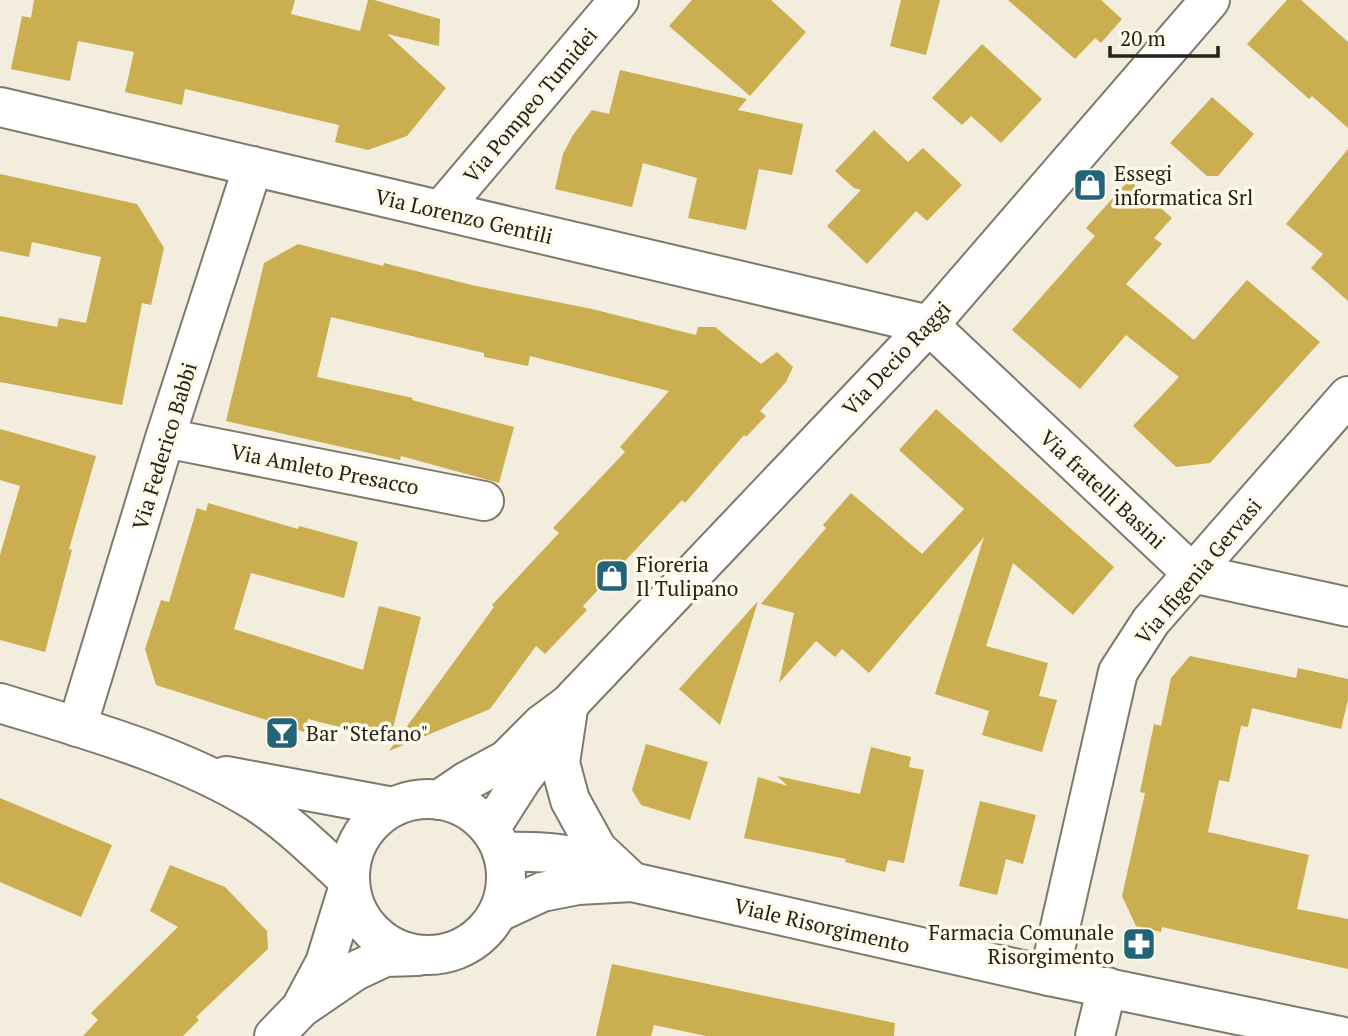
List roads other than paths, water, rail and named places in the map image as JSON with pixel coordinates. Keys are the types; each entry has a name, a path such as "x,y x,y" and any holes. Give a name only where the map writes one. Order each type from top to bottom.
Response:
{"street":[{"name":"Via Pompeo Tumidei","path":"441,210 619,0"},
{"name":"Via Decio Raggi","path":"439,800 506,760 542,724 569,704 929,325 1210,0"},
{"name":"Via Lorenzo Gentili","path":"0,107 929,325"},
{"name":"Via Federico Babbi","path":"77,727 165,438 253,166"},
{"name":"Via fratelli Basini","path":"929,325 1192,573"},
{"name":"Via Ifigenia Gervasi","path":"1049,976 1118,672 1151,621 1348,396"},
{"name":"Via Amleto Presacco","path":"165,438 484,501"},
{"path":"1192,573 1348,607"},
{"path":"0,703 197,770 256,802 308,843 350,882"},
{"name":"Via Decio Raggi","path":"496,841 522,779 548,747 569,704"},
{"path":"569,704 560,763 570,800 597,849 632,882"},
{"path":"197,770 393,807"},
{"name":"Via Decio Raggi","path":"274,1036 301,1008 355,971 385,957 435,956 466,947 479,937 499,912 506,882 496,841 475,815 458,805 439,800 416,800 393,807 372,822 352,856 350,882 325,963 301,1008"},
{"name":"Viale Risorgimento","path":"496,841 571,854 632,882 1049,976 1340,1036"},
{"name":"Via Decio Raggi","path":"350,882 356,909 371,931 393,948 418,956"},
{"name":"Viale Risorgimento","path":"499,912 542,892 578,885 632,882"},
{"path":"1095,1036 1107,987"}],"place":[{"name":"Essegi informatica Srl","path":"1090,185"},
{"name":"Fioreria Il Tulipano","path":"612,576"},
{"name":"Bar \"Stefano\"","path":"282,733"},
{"name":"Farmacia Comunale Risorgimento","path":"1139,944"}]}
